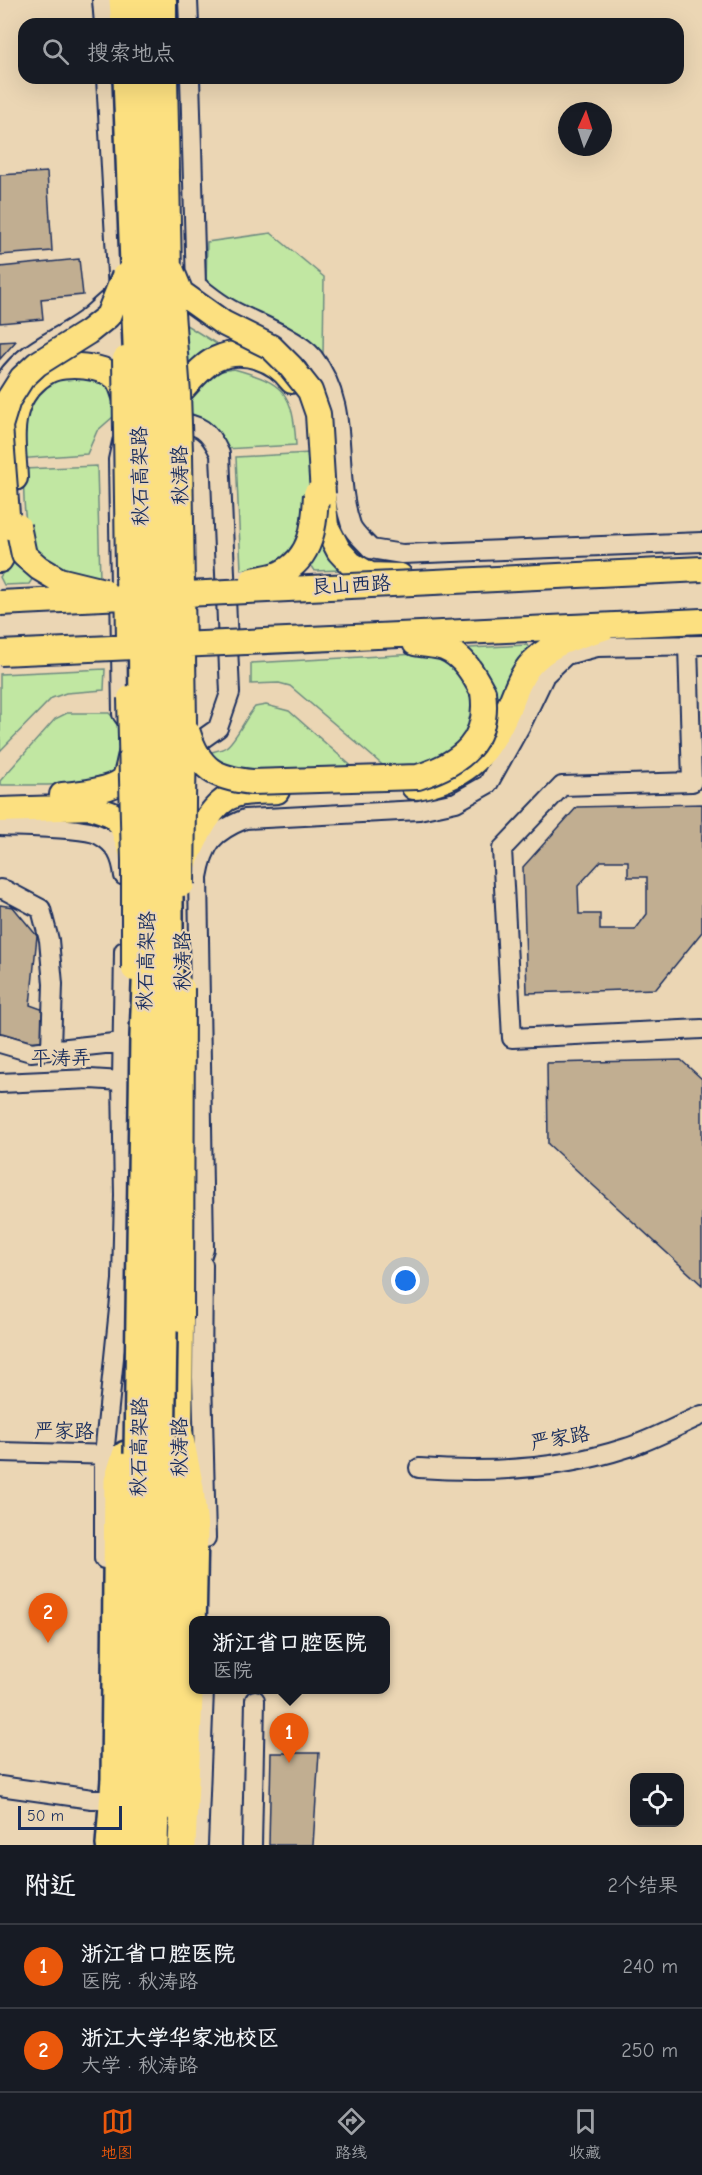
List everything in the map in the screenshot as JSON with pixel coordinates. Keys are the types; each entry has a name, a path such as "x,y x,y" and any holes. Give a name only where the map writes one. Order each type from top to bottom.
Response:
{"highway":[{"path":"123,0 124,18"},
{"path":"148,0 149,18"},
{"name":"秋石高架路","path":"127,84 141,450 143,712 149,796 133,1845"},
{"name":"秋石高架路","path":"150,84 169,742 169,960 160,1623 154,1845"},
{"path":"180,1434 190,1488 198,1616"},
{"path":"110,1845 115,1779 118,1481 115,1455"},
{"path":"182,1845 194,1694"}],"main road":[{"path":"113,0 114,18"},
{"path":"164,0 164,18"},
{"path":"116,84 125,397 131,751 129,870 134,1238 127,1368 115,1455 118,1845"},
{"name":"秋涛路","path":"165,84 169,262 178,394 178,737 181,872 179,1564 170,1845"},
{"path":"169,262 181,293 223,323 271,347 291,367 310,392 318,414 326,526 339,551 351,564 370,575 493,578"},
{"path":"0,560 4,553 8,527 0,426 8,400 22,378 37,364 88,332 108,316 121,284"},
{"path":"178,394 201,369 216,359 234,354 252,355 285,370 310,413 315,514 313,533 305,552 281,573 206,592"},
{"path":"125,397 117,378 100,369 76,365 50,370 30,385 18,404 13,426 18,526 24,555 39,568 59,580 133,597"},
{"name":"艮山西路","path":"0,603 702,569"},
{"path":"0,653 702,621"},
{"path":"181,872 201,828 213,812 232,796 251,792 423,787 450,778 471,767 497,733 522,676 534,660 552,646 606,627"},
{"path":"178,737 213,773 229,780 252,782 418,777 443,769 462,756 475,742 482,729 486,710 483,692 473,673 460,658 445,648 377,636"},
{"path":"0,797 68,795 98,790 120,783 126,775 131,751"},
{"path":"0,810 91,807 111,814 121,824 129,870"}],"street":[{"path":"102,0 104,18"},
{"path":"188,0 189,18"},
{"path":"106,84 121,284 160,333 167,420"},
{"path":"167,420 167,335 196,285 190,84"},
{"path":"0,390 6,377 34,350 84,321 121,284 196,285 228,308 289,339 311,355 321,370 336,405 344,490 351,526 371,549 402,554 702,542"},
{"path":"167,420 196,425 212,438 220,454 230,693 218,728 201,740 178,737 139,738 122,714 118,460 122,442 131,425 167,420"},
{"path":"129,870 181,872 202,855 211,839 225,827 245,819 419,810 456,802 488,784 522,723 545,675 566,655 597,647 695,645 692,782 562,786 502,849 512,1038 702,1029"},
{"path":"0,826 97,833 115,847 129,870 122,1081 124,1195 122,1280 100,1845"},
{"path":"181,872 204,1249 202,1377 206,1501 200,1616"},
{"path":"0,889 41,909 49,940 53,984 51,1049"},
{"path":"0,1043 31,1052 123,1042"},
{"name":"平涛弄","path":"0,1083 90,1079 122,1081"},
{"path":"181,1319 204,1249"},
{"name":"严家路","path":"419,1468 469,1472 552,1466 626,1448 702,1415"},
{"name":"严家路","path":"0,1452 115,1455"},
{"path":"198,1845 204,1694"},
{"path":"252,1845 255,1700"},
{"path":"0,1786 101,1799"}],"green space":[{"path":"271,233 324,277 323,357 300,333 240,306 206,284 207,242"},
{"path":"183,323 225,349 182,373"},
{"path":"234,369 264,379 283,392 292,413 296,445 225,449 212,427 184,408 187,397 208,373"},
{"path":"67,376 88,377 102,382 112,391 122,409 97,431 87,454 16,459 22,405 39,388"},
{"path":"310,453 312,504 297,548 268,566 241,570 236,457"},
{"path":"97,466 100,579 72,578 55,570 34,548 26,519 23,469"},
{"path":"328,544 344,564 340,570 315,571 310,563 322,545"},
{"path":"17,558 33,578 29,584 4,585 0,577 12,559"},
{"path":"527,645 531,652 502,697 493,696 467,655 470,648"},
{"path":"417,654 454,661 473,692 473,722 457,748 419,766 386,768 290,686 279,683 251,684 251,663"},
{"path":"105,669 104,690 66,693 52,698 0,751 0,674"},
{"path":"266,705 289,711 357,771 263,776 222,768 208,753 226,747 255,707"},
{"path":"67,713 109,713 122,727 118,770 92,781 77,783 0,785 0,781 55,719"}],"building":[{"path":"47,172 52,251 0,255 0,175"},
{"path":"79,259 83,295 41,299 43,319 0,323 0,267"},
{"path":"16,341 0,359 0,342"},
{"path":"702,804 702,932 656,989 527,993 523,867 577,807","holes":["601,861 628,861 628,877 647,877 647,914 635,930 600,930 600,914 579,914 578,886"]},
{"path":"0,905 13,907 37,936 30,1005 44,1010 42,1048 0,1035"},
{"path":"681,1060 702,1079 702,1285 548,1144 547,1063"},
{"path":"271,1753 319,1753 313,1845 269,1845"}],"place":[{"name":"浙江大学华家池校区","path":"48,1643"},
{"name":"浙江省口腔医院","path":"289,1763"}]}
